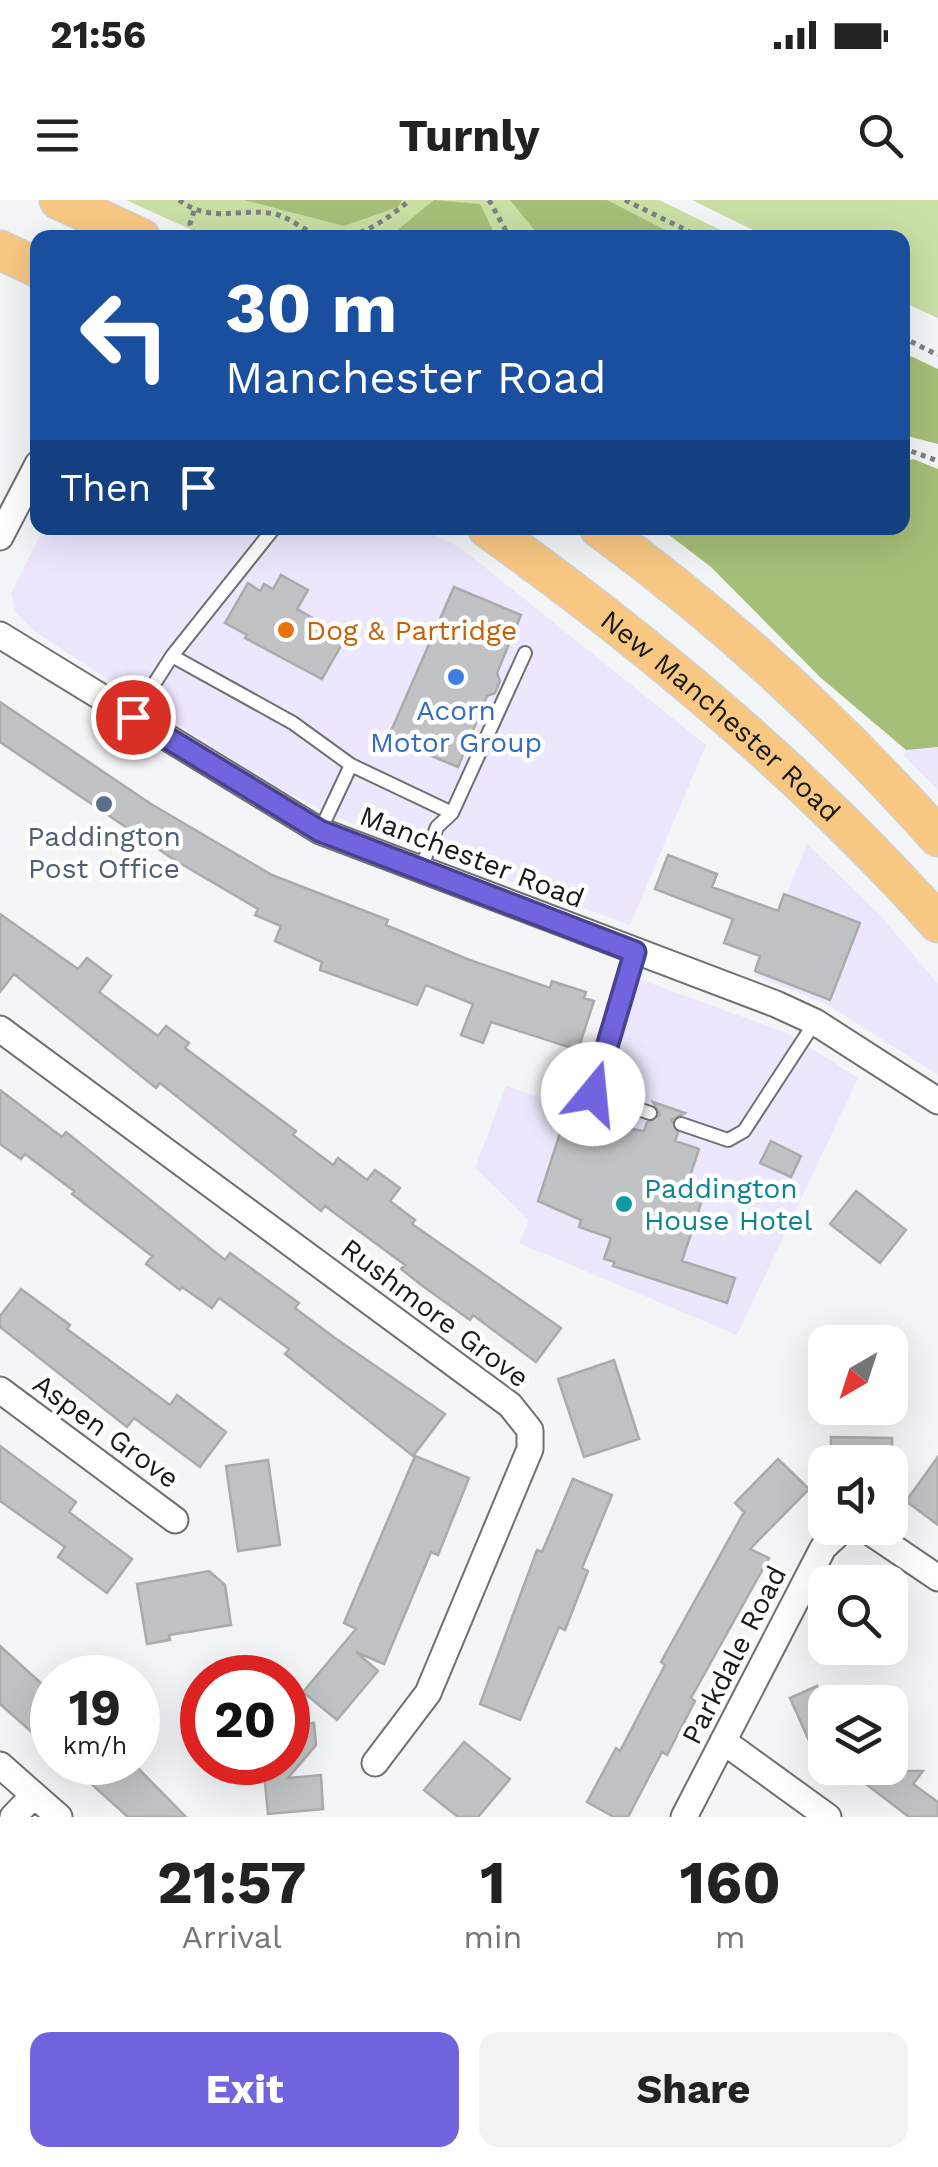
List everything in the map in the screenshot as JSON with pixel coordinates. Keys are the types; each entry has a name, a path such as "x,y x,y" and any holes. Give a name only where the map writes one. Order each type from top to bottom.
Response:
{"main road":[{"path":"59,200 125,230"},
{"path":"0,250 30,264"},
{"name":"New Manchester Road","path":"496,535 630,634 729,718 892,871 938,923"},
{"path":"607,535 764,664 886,779 938,837"}],"street":[{"path":"0,537 30,479"},
{"name":"Manchester Road","path":"0,635 320,831 420,872 712,978 815,1022 938,1102"},
{"name":"Rushmore Grove","path":"0,1029 510,1405 530,1430 530,1449 428,1693 375,1763"},
{"name":"Aspen Grove","path":"0,1390 176,1519"},
{"name":"Parkdale Road","path":"684,1817 826,1545"},
{"path":"889,1545 938,1578"},
{"path":"724,1741 828,1817"},
{"path":"0,1765 58,1817"},
{"path":"14,1817 34,1795"}],"lane":[{"path":"133,717 172,656 268,535"},
{"path":"420,872 437,827 452,813 525,653"},
{"path":"172,656 293,723 351,765 452,813"},
{"path":"320,831 351,765"},
{"path":"635,952 593,1094 650,1113"},
{"path":"681,1124 728,1140 744,1131 815,1022"}],"path":[{"path":"179,200 194,211 222,217 271,212 311,230"},
{"path":"365,230 376,228 410,200"},
{"path":"489,200 506,230"},
{"path":"625,200 686,230"},
{"path":"192,230 194,211"},
{"path":"910,341 938,356"},
{"path":"910,451 938,461"}],"shaded area":[{"path":"40,535 434,535 461,548 706,745 630,925 335,817 266,782 34,631 16,613 11,593"},
{"path":"938,747 938,790 904,756 906,750"},
{"path":"807,844 880,915 938,984 938,1075 828,1005 754,975"},
{"path":"617,971 787,1033 858,1078 737,1335 519,1243 529,1220 475,1168 506,1086 567,1106 581,1098"}],"green space":[{"path":"126,200 659,200 721,230 192,230"},
{"path":"244,200 402,200 398,207 344,226"},
{"path":"434,200 480,204 493,230 398,230"},
{"path":"510,200 607,200 665,230 534,230"},
{"path":"692,200 938,200 938,318 910,305 910,230 753,230"},
{"path":"910,356 938,369 938,444 910,437"},
{"path":"910,460 938,469 938,747 906,750 820,677 711,567 669,535 910,535"}],"building":[{"name":"Dog & Partridge","path":"281,575 308,590 297,609 346,637 322,679 225,623 248,583 260,591 264,584 273,589"},
{"name":"Acorn Motor Group","path":"454,587 521,615 497,673 500,681 495,693 487,696 458,767 388,738"},
{"path":"0,702 151,804 272,875 388,920 386,925 467,959 550,988 552,981 586,992 584,998 594,1001 578,1050 491,1022 483,1043 461,1035 473,1004 426,985 417,1005 320,970 322,962 275,941 281,926 255,915 258,909 173,859 0,742"},
{"path":"668,855 717,874 712,887 778,911 784,894 860,923 830,1000 755,971 760,956 724,943 733,919 655,889"},
{"path":"0,914 78,969 87,958 111,976 99,992 158,1036 166,1026 189,1043 185,1048 296,1131 293,1135 333,1165 338,1158 367,1180 375,1170 400,1188 390,1201 415,1220 412,1224 561,1328 536,1362 473,1315 470,1320 424,1287 401,1269 405,1265 325,1206 321,1211 160,1083 156,1088 14,974 0,992"},
{"path":"0,1090 62,1137 66,1132 225,1260 230,1253 299,1303 295,1308 335,1338 445,1414 413,1456 285,1354 289,1349 219,1298 212,1308 182,1287 180,1290 146,1264 152,1256 72,1194 74,1191 25,1154 21,1159 0,1144"},
{"name":"Paddington House Hotel","path":"653,1102 685,1113 672,1120 678,1133 675,1141 699,1149 685,1191 703,1197 682,1261 735,1278 727,1303 613,1266 615,1262 604,1259 611,1238 579,1227 581,1220 538,1201 561,1130 574,1120 616,1133 618,1127 644,1131 647,1122 660,1115"},
{"path":"771,1141 801,1156 791,1177 760,1163"},
{"path":"856,1191 906,1230 880,1263 830,1224"},
{"path":"21,1289 70,1325 67,1329 170,1405 177,1395 226,1432 200,1467 134,1418 127,1427 0,1327 0,1316"},
{"path":"614,1360 639,1439 584,1457 558,1379"},
{"path":"831,1437 892,1438 892,1445 831,1445"},
{"path":"0,1446 76,1502 69,1512 132,1559 107,1593 58,1557 65,1547 0,1501"},
{"path":"415,1456 469,1478 438,1555 431,1552 384,1664 356,1652 378,1671 337,1720 310,1698 310,1684 356,1629 344,1623"},
{"path":"938,1457 938,1525 908,1502"},
{"path":"778,1459 808,1488 750,1549 769,1558 691,1698 695,1701 667,1755 662,1752 628,1817 614,1817 587,1802 616,1748 620,1751 665,1665 661,1662 744,1512 735,1503"},
{"path":"268,1460 280,1545 238,1551 226,1466"},
{"path":"573,1479 612,1495 582,1568 588,1571 565,1630 559,1627 520,1720 480,1704 537,1550 542,1552"},
{"path":"209,1571 225,1585 231,1625 169,1635 170,1640 147,1644 137,1584"},
{"path":"0,1646 30,1673 30,1731 0,1704"},
{"path":"808,1690 808,1739 790,1698"},
{"path":"310,1723 314,1723 316,1745 310,1752"},
{"path":"464,1742 510,1779 478,1817 458,1817 424,1790"},
{"path":"908,1771 923,1771 913,1784 938,1802 938,1817 909,1817 867,1785 908,1785"},
{"path":"321,1775 323,1809 268,1814 265,1785 310,1785 310,1776"},
{"path":"93,1785 155,1785 186,1817 128,1817"}],"place":[{"name":"Dog & Partridge","path":"286,630"},
{"name":"Acorn Motor Group","path":"456,677"},
{"name":"Paddington Post Office","path":"104,804"},
{"name":"Paddington House Hotel","path":"624,1204"}],"route":[{"path":"133,717 320,831 635,952 593,1094"}]}
